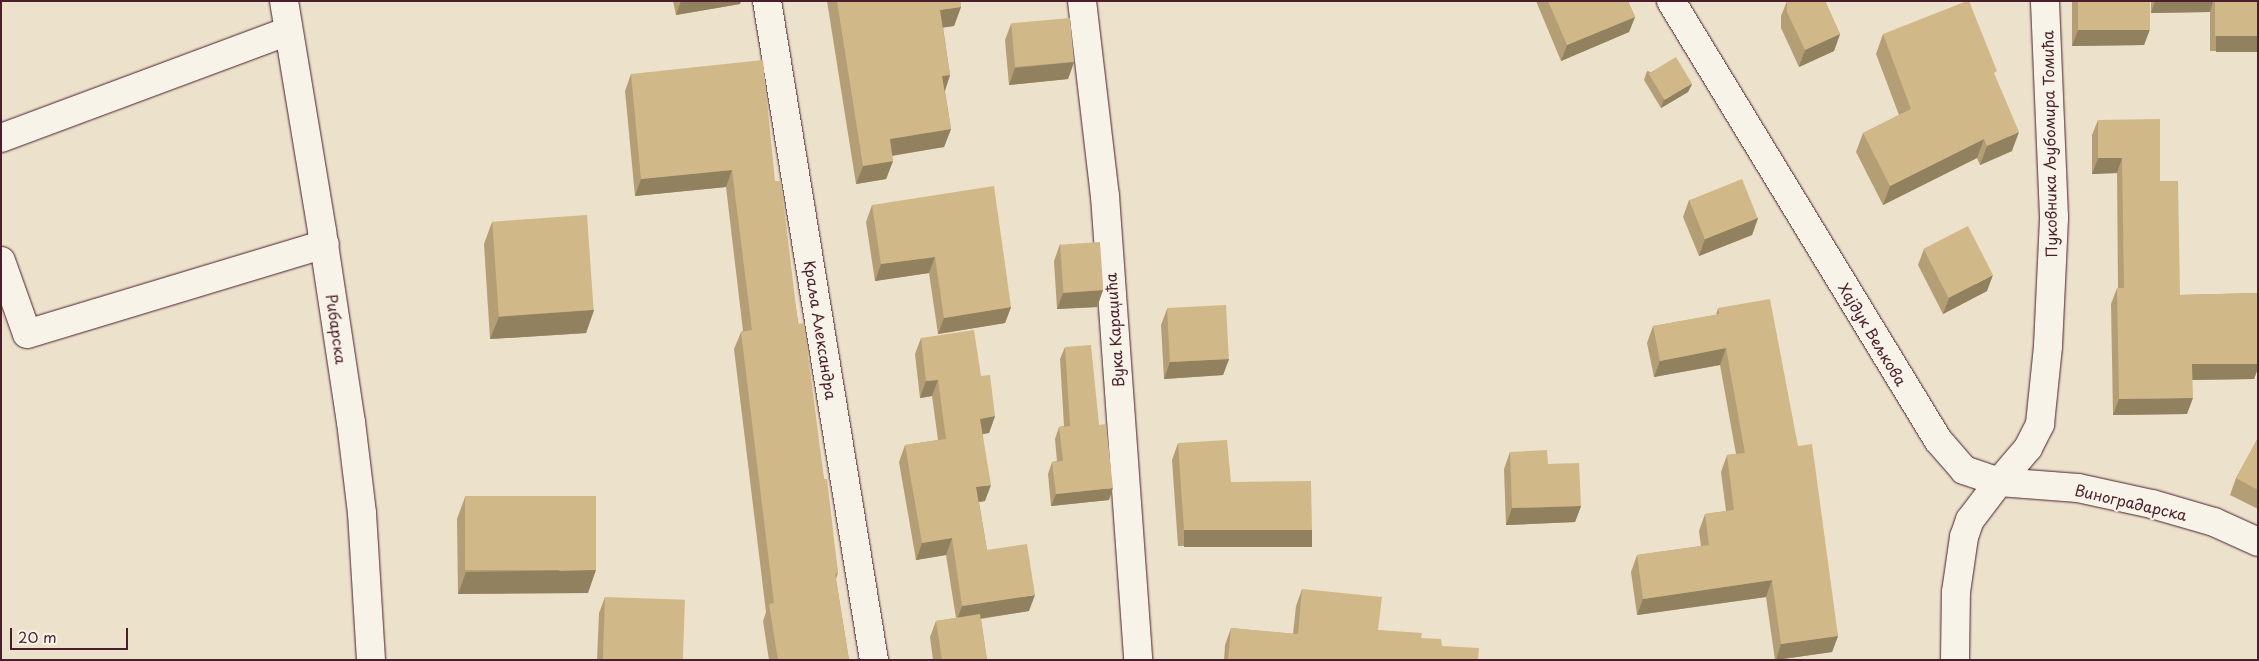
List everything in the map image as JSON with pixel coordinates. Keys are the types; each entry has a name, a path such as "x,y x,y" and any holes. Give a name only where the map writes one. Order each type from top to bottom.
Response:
{"street":[{"name":"Рибарска","path":"284,1 325,244 358,470 371,660"},
{"name":"Краља Александра","path":"767,1 874,660"},
{"name":"Вука Караџића","path":"1082,1 1105,196 1138,660"},
{"name":"Хајдук Вељкова","path":"1671,1 1938,440 1964,470 1999,482"},
{"name":"Пуковника Љубомира Томића","path":"1999,482 2028,448 2040,424 2048,346 2054,217 2045,1"},
{"path":"1,138 288,30"},
{"path":"1,261 27,334 325,244"},
{"path":"1955,660 1956,592 1964,537 1970,520 1999,482"},
{"name":"Виноградарска","path":"1999,482 2078,488 2152,504 2214,522 2258,542"}],"building":[{"path":"837,1 960,1 961,7 940,10 950,75 942,76 951,129 890,139 893,161 863,166"},
{"path":"1548,1 1628,1 1635,17 1567,45"},
{"path":"1787,1 1825,1 1840,34 1805,50 1787,12"},
{"path":"1969,1 1997,71 1994,73 2019,132 1987,146 1984,139 1890,186 1863,133 1911,109 1883,34"},
{"path":"2078,1 2150,1 2150,30 2078,30"},
{"path":"2215,1 2258,1 2258,36 2215,36"},
{"path":"1070,18 1074,62 1015,67 1011,23"},
{"path":"1676,57 1692,84 1665,100 1649,73"},
{"path":"763,60 775,181 781,181 798,324 804,323 824,479 827,479 838,573 835,574 849,660 778,660 769,604 774,603 741,332 752,330 732,170 641,179 631,74"},
{"path":"2160,119 2160,181 2178,181 2180,295 2258,293 2258,364 2192,364 2193,398 2119,399 2117,288 2124,288 2122,158 2098,158 2098,120"},
{"path":"1742,179 1758,218 1705,239 1689,200"},
{"path":"994,186 1011,307 944,318 935,257 881,264 872,205"},
{"path":"587,215 594,310 499,316 492,222"},
{"path":"1968,226 1993,275 1948,298 1923,249"},
{"path":"1100,242 1103,290 1063,293 1060,245"},
{"path":"1770,299 1798,446 1812,444 1838,636 1781,644 1772,580 1643,599 1637,555 1709,545 1705,514 1734,510 1727,455 1745,453 1726,348 1660,361 1653,326 1719,314 1718,308"},
{"path":"1226,305 1229,359 1170,362 1167,308"},
{"path":"974,330 981,376 990,375 995,416 980,419 991,485 976,487 987,550 1027,544 1035,595 962,606 952,538 922,543 905,445 946,439 938,380 926,381 921,338"},
{"path":"1091,345 1099,425 1106,424 1113,488 1056,494 1052,462 1063,461 1059,427 1070,426 1065,347"},
{"path":"2258,438 2258,490 2236,478"},
{"path":"1227,440 1231,482 1311,481 1312,530 1184,530 1178,443"},
{"path":"1547,450 1548,464 1579,463 1581,506 1512,508 1510,452"},
{"path":"465,496 596,496 596,570 465,570"},
{"path":"1302,589 1382,597 1378,630 1422,633 1421,638 1441,639 1442,646 1479,648 1478,660 1228,660 1231,628 1298,634"},
{"path":"605,597 685,600 683,660 603,660"},
{"path":"980,614 987,660 942,660 936,621"}]}
